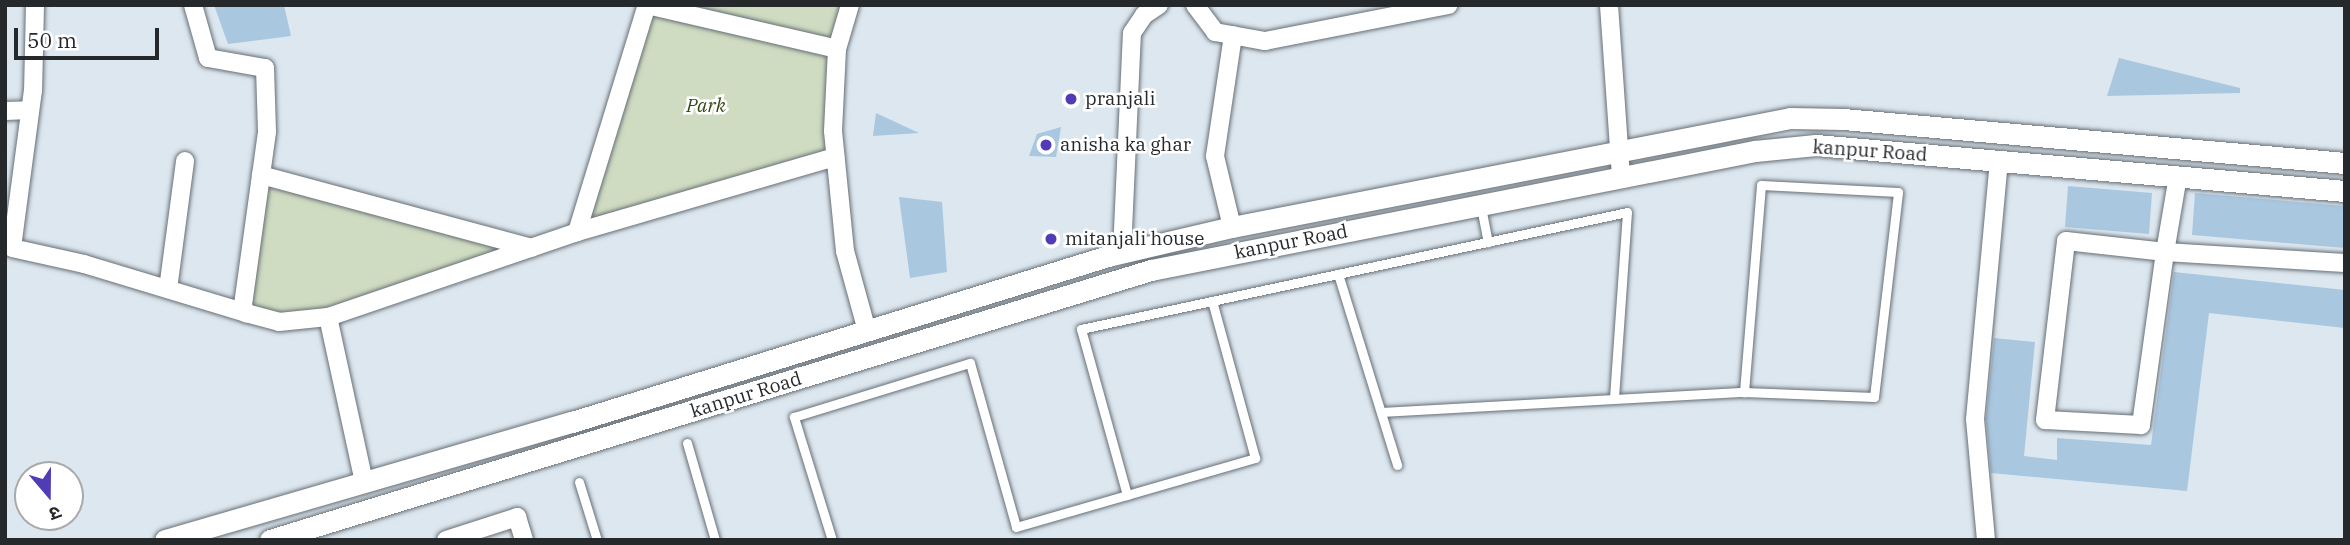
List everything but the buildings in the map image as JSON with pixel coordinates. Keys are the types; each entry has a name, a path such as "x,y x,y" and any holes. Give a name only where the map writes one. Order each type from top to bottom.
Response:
{"street":[{"path":"35,5 30,110 8,256 84,264 279,322 328,317 577,232 835,157"},
{"path":"193,5 208,58 265,68 267,132 243,306 246,313"},
{"path":"577,232 647,5 837,49"},
{"path":"850,5 837,49 833,131 845,251 867,331"},
{"path":"1122,253 1132,33 1144,15 1159,5"},
{"path":"1195,5 1215,32 1265,41 1450,5"},
{"path":"1609,5 1621,177"},
{"path":"1231,227 1215,156 1233,35"},
{"path":"5,111 30,110"},
{"path":"165,540 1122,253 1231,227 1790,118 1843,119 2345,163"},
{"name":"kanpur Road","path":"270,540 1151,270 1755,151 1816,145 2345,191"},
{"path":"2219,181 2227,153"},
{"path":"168,289 185,161"},
{"path":"1986,540 1975,419 1999,161"},
{"path":"261,174 531,248"},
{"path":"2178,176 2165,252 2141,425 2045,419 2066,241 2165,252 2345,263"},
{"path":"960,302 967,327"},
{"path":"328,317 364,482"},
{"path":"846,337 853,362"},
{"path":"446,540 517,517 524,540"}],"lane":[{"path":"1381,412 1744,392 1874,397 1898,192 1761,185 1744,392"},
{"path":"1481,205 1488,242"},
{"path":"1127,495 1081,329 1627,212 1614,400"},
{"path":"1338,274 1396,465"},
{"path":"832,540 793,417 970,363 1016,527 1255,457 1212,301"},
{"path":"687,443 715,540"},
{"path":"579,482 597,540"}],"green space":[{"name":"Park","path":"647,5 850,5 835,157 577,232"},
{"path":"261,175 516,253 328,317 246,313"}],"place":[{"name":"pranjali","path":"1071,99"},
{"name":"anisha ka ghar","path":"1046,145"},
{"name":"mitanjali house","path":"1051,239"}]}
